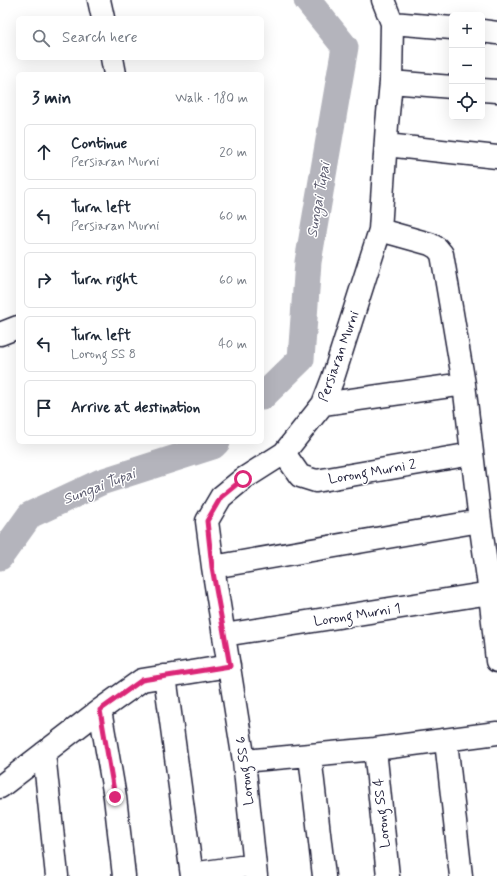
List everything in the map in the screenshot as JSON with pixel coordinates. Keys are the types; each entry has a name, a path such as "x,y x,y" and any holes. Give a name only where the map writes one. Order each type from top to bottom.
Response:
{"street":[{"path":"99,0 103,16"},
{"name":"Persiaran Murni","path":"230,666 212,567 207,521 221,497 243,479 284,453 323,404 333,378 380,230 391,82 392,23 383,0"},
{"path":"392,23 449,28"},
{"path":"485,31 497,33"},
{"path":"112,60 115,72"},
{"path":"391,82 449,87"},
{"path":"485,90 497,91"},
{"path":"386,145 497,157"},
{"path":"380,230 430,244 437,248 442,254 464,384 497,661"},
{"path":"0,334 16,328"},
{"path":"323,404 464,384"},
{"name":"Lorong Murni 2","path":"284,453 300,476 316,481 472,454"},
{"path":"212,567 480,521"},
{"name":"Lorong Murni 1","path":"224,635 490,593"},
{"path":"0,787 100,710 142,680 230,666"},
{"name":"Lorong SS 6","path":"230,666 244,761 255,871"},
{"path":"165,676 192,875 255,871"},
{"path":"100,710 115,797 124,876"},
{"path":"244,761 375,750 497,733"},
{"path":"446,740 461,876"},
{"name":"Lorong SS 4","path":"375,750 388,876"},
{"path":"44,753 57,876"},
{"path":"310,756 324,876"}],"waterway":[{"name":"Sungai Tupai","path":"264,395 301,359 308,262 345,47 307,0"},
{"name":"Sungai Tupai","path":"0,557 30,515 101,482 213,446 215,444"}],"route":[{"path":"115,797 100,710 142,680 230,666 212,567 207,521 221,497 243,479"}]}
